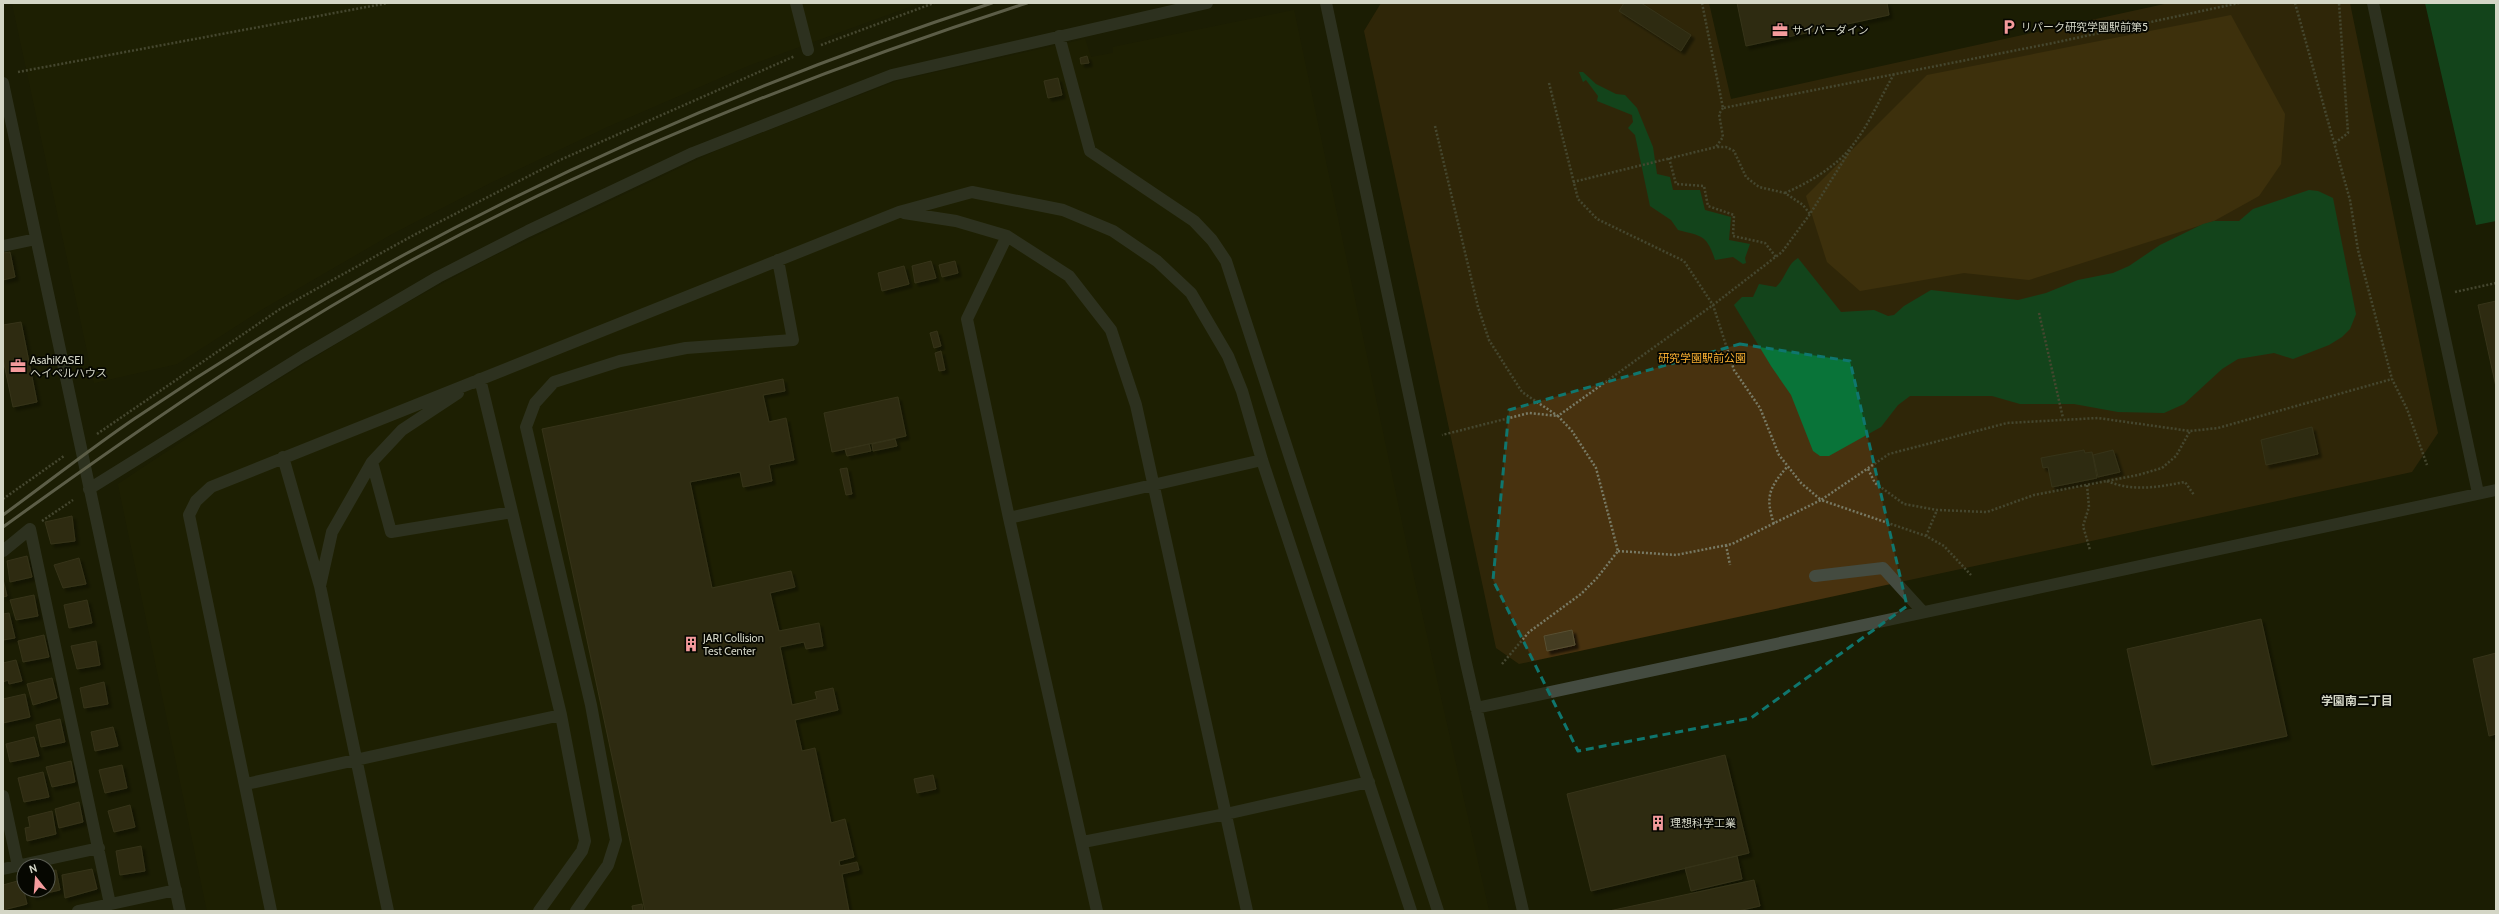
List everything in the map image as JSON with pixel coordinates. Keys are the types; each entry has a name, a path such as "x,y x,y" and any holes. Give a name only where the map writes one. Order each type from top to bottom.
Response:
{"street":[{"path":"796,3 808,50"},
{"path":"88,489 303,356 438,278 528,231 685,156 892,75 1207,3"},
{"path":"1326,3 1476,708 1523,911"},
{"path":"2373,3 2478,493"},
{"path":"1059,36 1090,151 1194,221 1212,240 1226,261 1438,911"},
{"path":"3,83 88,489 180,911"},
{"path":"271,911 246,784 189,515 196,501 211,487 283,457 899,212 972,192 1063,210 1112,231 1157,261 1191,293 1211,324 1228,356 1242,391 1262,460 1411,911"},
{"path":"899,212 956,221 1007,236 1069,276 1111,330 1136,405 1246,911"},
{"path":"1007,236 967,319 1009,518 1083,842 1097,911"},
{"path":"3,246 36,239"},
{"path":"576,911 608,865 616,840 591,705 526,427 535,402 554,382 620,360 686,348 793,340 778,260"},
{"path":"320,586 332,532 372,462 402,430 480,379"},
{"path":"480,379 560,715 585,841 582,851 539,911"},
{"path":"283,457 320,586 388,911"},
{"path":"1009,518 1262,460"},
{"path":"372,462 391,532 512,512"},
{"path":"1476,708 2496,490"},
{"path":"3,551 30,530 110,904"},
{"path":"1815,576 1883,568 1923,612"},
{"path":"246,784 560,715"},
{"path":"1083,842 1226,814 1369,782"},
{"path":"3,796 16,858"},
{"path":"54,858 99,848"},
{"path":"3,869 16,866"},
{"path":"78,911 176,890"}],"path":[{"path":"18,72 388,3"},
{"path":"97,434 280,309 412,236 560,160 808,50 934,3"},
{"path":"1702,3 1723,108 1719,114 1723,137 1716,147"},
{"path":"1723,108 2238,3"},
{"path":"2295,3 2350,200 2358,250 2392,379 2407,409 2427,465"},
{"path":"2335,143 2348,133 2339,3"},
{"path":"1442,435 1529,413 1558,416 1713,305 1776,257 1782,252 1810,214 1852,147 1894,74"},
{"path":"1549,83 1578,199 1597,219 1684,261 1713,305 1734,370 1760,408 1770,436 1787,467 1821,500 1926,536 1944,546 1971,576"},
{"path":"1435,126 1478,307 1489,340 1522,392 1558,416 1572,431 1596,468 1618,551"},
{"path":"1573,182 1716,147 1726,147 1734,151 1746,177 1759,187 1785,194 1803,205 1810,214"},
{"path":"1785,194 1803,185 1834,164 1852,147"},
{"path":"1669,158 1676,184 1704,186 1708,206 1734,215 1733,236 1765,243 1776,257"},
{"path":"2455,292 2496,283"},
{"path":"2039,313 2063,418"},
{"path":"1618,551 1676,555 1726,545 1774,524 1821,500 1889,454 2007,423 2063,418 2098,418 2190,431 2218,428 2392,379"},
{"path":"1868,469 1875,483 1904,504 1937,510 1987,512 2034,495 2162,468 2176,456 2190,431"},
{"path":"3,499 64,456"},
{"path":"1774,524 1769,508 1769,493 1787,467"},
{"path":"2106,481 2121,487 2135,488 2185,482 2194,495"},
{"path":"2087,485 2089,507 2083,526 2090,550"},
{"path":"30,530 73,500"},
{"path":"1926,536 1937,510"},
{"path":"1726,545 1730,565"},
{"path":"1502,664 1529,632 1580,594 1597,578 1618,551"}],"highlighted area":[{"path":"1740,344 1850,361 1907,606 1751,718 1578,751 1493,580 1509,410"}],"shaded area":[{"path":"12,3 920,3 750,65 607,127 492,182 392,234 261,310 177,364 94,383"},
{"path":"2425,3 2496,3 2496,221 2476,225"},
{"path":"1294,10 1409,556 1489,911 207,911 118,484 242,402 386,314 490,258 720,149 897,81 1085,39 1091,57 1113,53 1113,47"},
{"path":"2231,15 2285,114 2281,164 2259,196 2214,221 2029,280 1964,273 1860,291 1827,262 1806,196 1927,75"},
{"path":"1579,72 1583,72 1596,84 1616,94 1625,95 1637,108 1653,147 1657,174 1670,177 1673,190 1700,190 1705,210 1731,217 1729,240 1750,244 1745,258 1746,263 1743,264 1733,257 1715,260 1706,241 1693,234 1678,230 1671,220 1650,206 1635,135 1628,128 1633,122 1632,115 1597,101 1598,96 1586,80 1583,82"},
{"path":"2309,190 2318,191 2333,198 2356,314 2350,329 2342,337 2329,345 2293,359 2274,353 2238,359 2222,369 2184,404 2164,413 2118,412 2074,404 2020,404 1992,396 1910,396 1898,405 1881,427 1829,456 1820,456 1813,451 1791,395 1771,366 1734,305 1742,297 1753,297 1759,284 1776,287 1782,280 1791,264 1798,258 1841,312 1874,310 1888,316 1894,315 1904,306 1931,290 2018,300 2046,293 2078,280 2113,273 2129,266 2160,245 2203,224 2214,221 2239,221 2253,209"}],"green space":[{"name":"研究学園駅前公園","path":"1381,3 1709,3 1731,99 2169,3 2350,3 2438,433 2412,472 1519,664 1496,648 1364,31"}],"building":[{"path":"1624,3 1641,3 1691,35 1681,51 1619,11"},
{"name":"サイバーダイン","path":"1737,3 1887,3 1889,15 1746,46"},
{"path":"1087,56 1089,63 1081,64 1080,58"},
{"path":"1058,78 1062,95 1048,98 1044,81"},
{"path":"10,252 15,277 3,280 3,253"},
{"path":"931,261 936,278 915,283 912,266"},
{"path":"955,261 958,273 942,277 939,265"},
{"path":"904,266 909,284 882,291 878,273"},
{"path":"2496,301 2496,387 2478,305"},
{"path":"21,322 37,402 13,407 3,359 3,325"},
{"path":"937,331 941,346 934,348 930,333"},
{"path":"941,351 945,370 939,371 935,353"},
{"name":"JARI Collision Test Center","path":"783,379 785,391 763,395 769,422 786,418 794,460 769,465 772,481 743,487 740,472 690,482 712,588 791,571 795,587 770,593 779,631 819,623 823,646 806,649 804,642 780,647 792,705 817,699 815,692 833,688 838,710 795,720 802,751 815,748 831,823 845,819 854,857 839,861 840,866 857,862 859,870 842,874 849,911 645,911 542,429"},
{"path":"898,397 906,436 832,452 824,413"},
{"path":"2312,427 2318,454 2266,465 2261,440"},
{"path":"895,439 897,446 873,451 872,444"},
{"path":"869,444 871,451 847,456 845,449"},
{"path":"2084,450 2085,453 2092,452 2097,478 2052,487 2048,467 2043,468 2041,458"},
{"path":"2113,450 2120,472 2098,477 2093,455"},
{"path":"847,468 852,494 846,495 840,469"},
{"path":"72,516 75,541 51,544 45,522"},
{"path":"27,556 32,577 10,582 7,561"},
{"path":"79,558 86,584 63,588 54,565"},
{"path":"3,579 7,596 3,597"},
{"path":"34,595 38,616 16,620 10,600"},
{"path":"87,600 92,623 69,628 64,605"},
{"path":"9,613 15,638 3,640 3,614"},
{"path":"2261,619 2287,736 2152,765 2127,649"},
{"path":"1572,630 1575,645 1547,651 1544,636"},
{"path":"44,635 49,657 23,662 18,641"},
{"path":"96,641 100,665 77,669 71,646"},
{"path":"2496,653 2496,734 2489,736 2473,659"},
{"path":"16,660 22,681 9,684 8,680 3,682 3,663"},
{"path":"52,678 57,698 33,705 27,684"},
{"path":"104,682 108,704 84,708 80,688"},
{"path":"25,694 30,717 3,723 3,699"},
{"path":"60,719 65,742 41,747 36,725"},
{"path":"113,727 118,746 95,751 91,732"},
{"path":"34,737 39,756 10,762 6,744"},
{"name":"理想科学工業","path":"1725,755 1749,853 1591,891 1567,794"},
{"path":"71,761 75,782 52,787 46,767"},
{"path":"122,765 127,788 105,793 99,770"},
{"path":"43,772 49,797 24,802 18,778"},
{"path":"933,775 936,789 917,793 914,779"},
{"path":"79,802 83,822 59,828 55,809"},
{"path":"130,805 135,827 114,832 108,811"},
{"path":"52,811 56,834 27,841 25,828 30,827 28,817"},
{"path":"141,846 145,871 120,875 116,851"},
{"path":"1737,856 1742,879 1691,891 1685,868"},
{"path":"92,869 97,889 65,898 62,875"},
{"path":"56,870 60,890 56,891"},
{"path":"1754,880 1760,906 1738,911 1609,911"},
{"path":"16,881 16,898 26,898 27,904 3,910 3,885"},
{"path":"642,904 643,911 633,911 632,906"}],"railway":[{"path":"3,515 118,430 234,354 337,292 442,235 548,181 657,131 767,85 879,42 992,3"},
{"path":"3,527 198,390 298,326 401,266 476,226 630,153 786,88 866,58 1027,3"}],"place":[{"name":"リパーク研究学園駅前第5","path":"2009,27"},
{"name":"サイバーダイン","path":"1780,30"},
{"name":"AsahiKASEI ヘイベルハウス","path":"18,366"},
{"name":"JARI Collision Test Center","path":"691,644"},
{"name":"理想科学工業","path":"1658,823"}],"district":[{"name":"学園南二丁目","path":"2357,701"}]}
